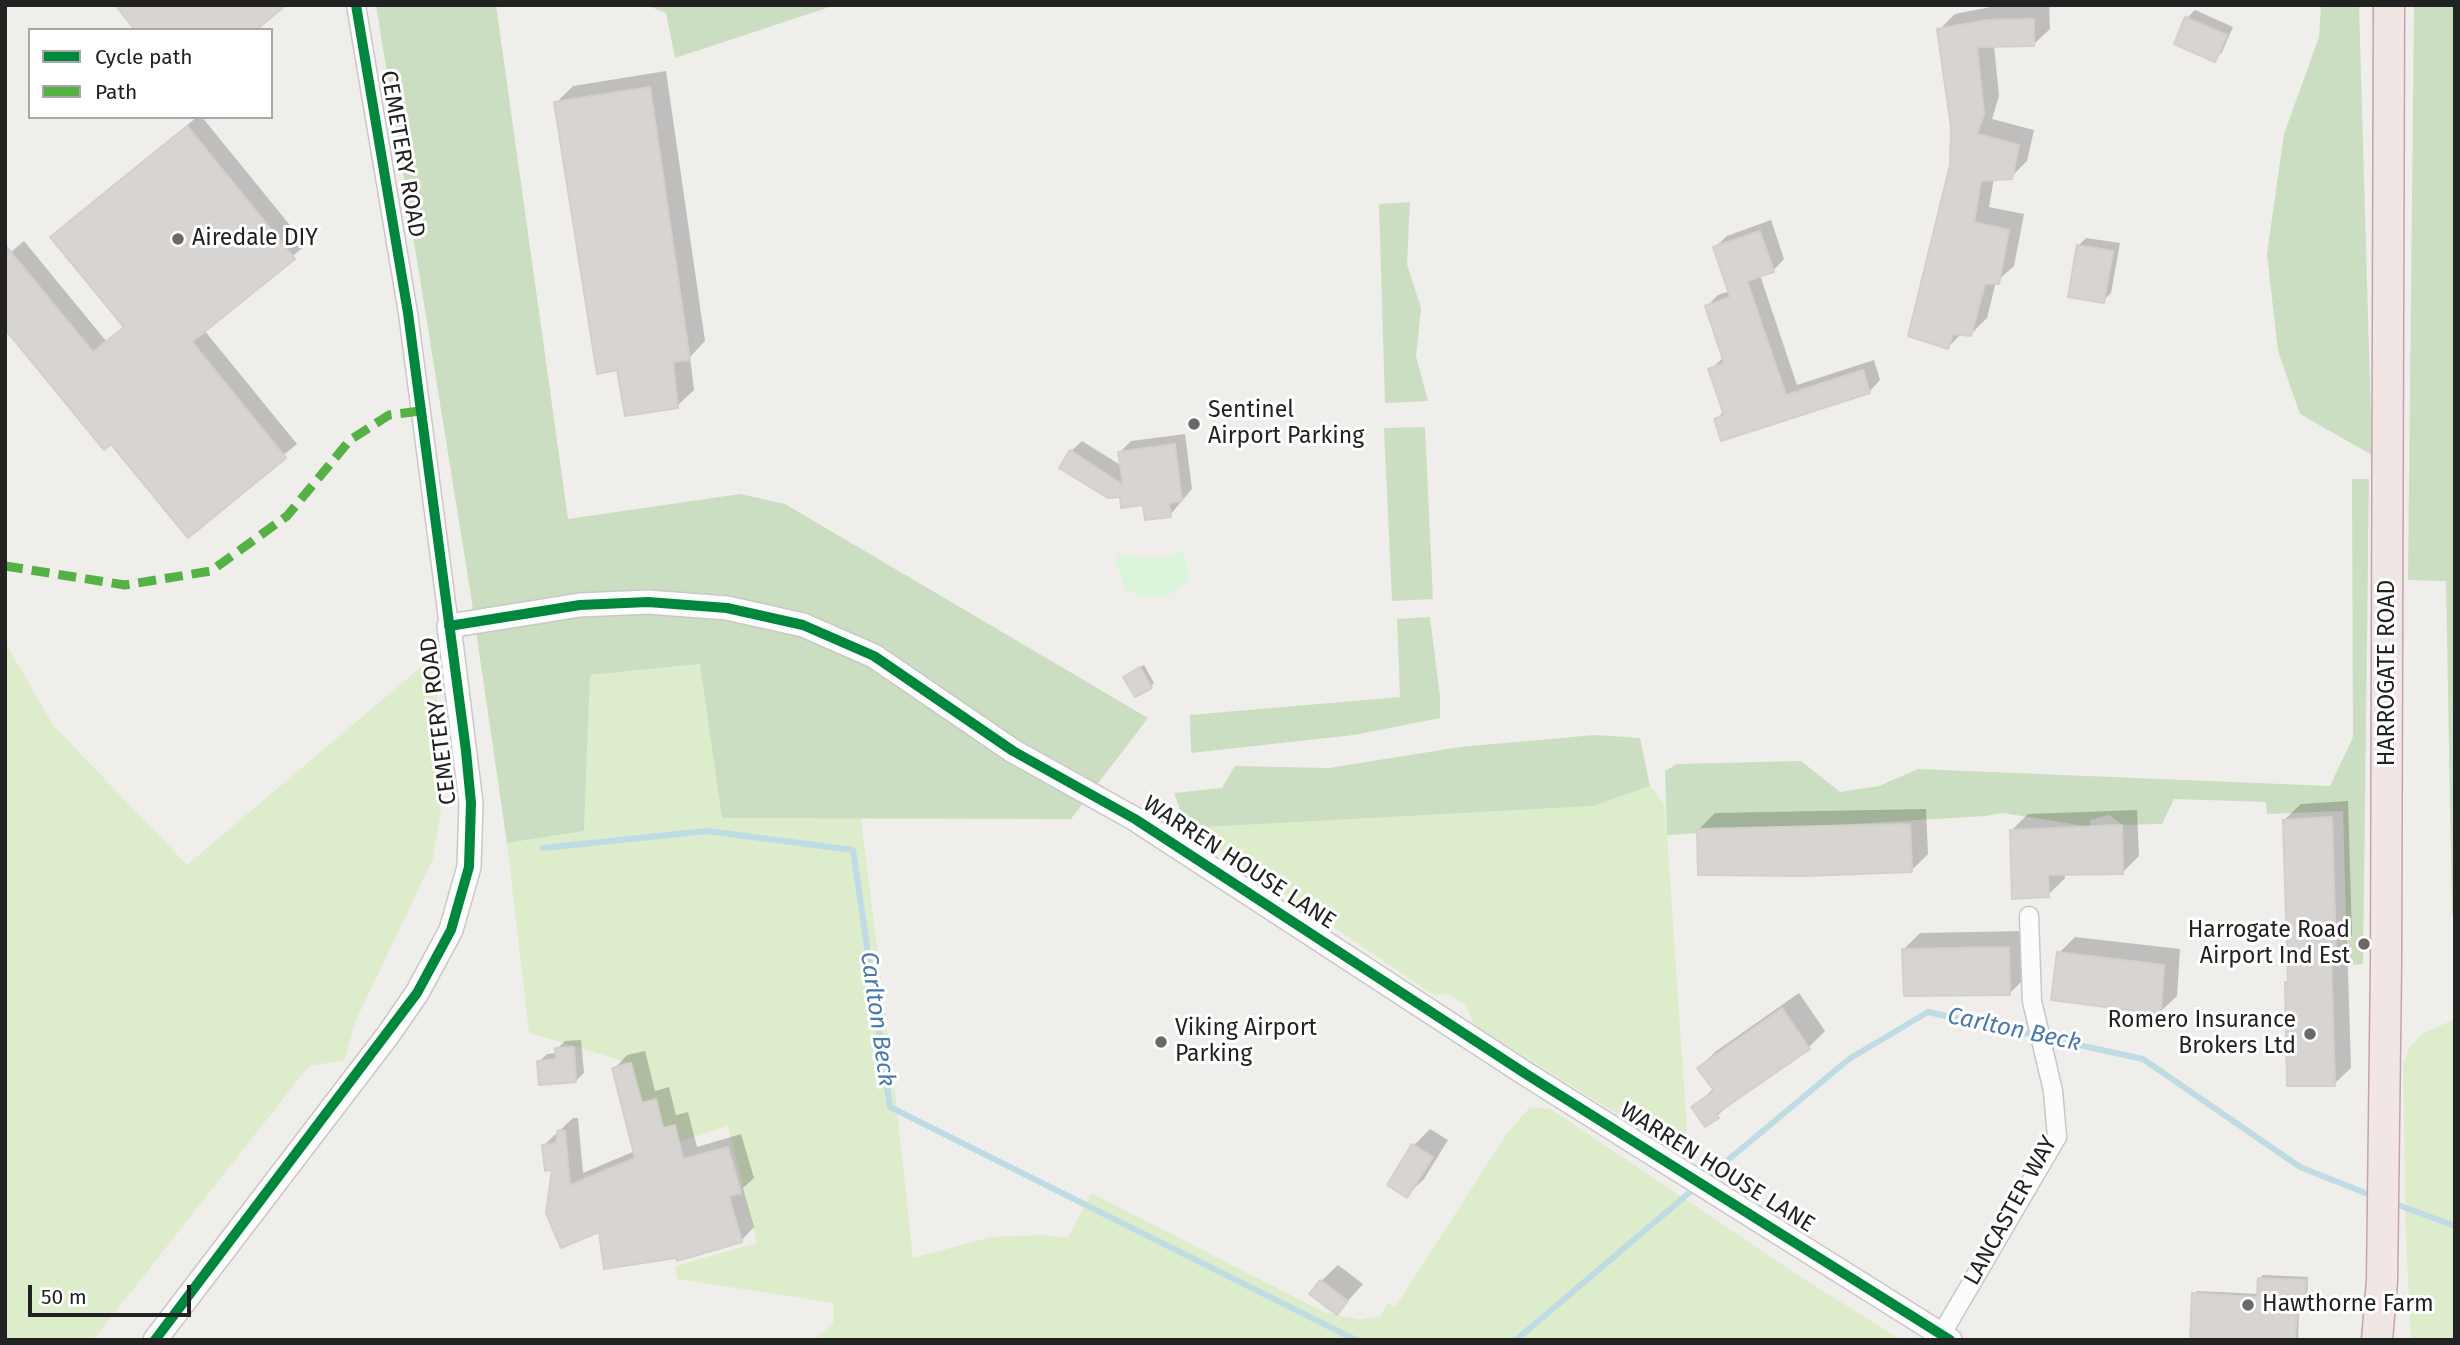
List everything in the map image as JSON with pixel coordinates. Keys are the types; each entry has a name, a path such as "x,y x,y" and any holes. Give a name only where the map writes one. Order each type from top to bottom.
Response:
{"highway":[{"name":"HARROGATE ROAD","path":"2377,1340 2382,1281 2386,953 2389,5"}],"street":[{"name":"CEMETERY ROAD","path":"155,1340 418,993 451,930 469,867 471,803 408,313 356,5"},
{"name":"WARREN HOUSE LANE","path":"449,626 580,605 648,602 727,608 803,625 874,656 1013,751 1135,820 1526,1074 1945,1337"},
{"name":"LANCASTER WAY","path":"1945,1337 2057,1137 2053,1091 2032,1001 2029,916"}],"green space":[{"path":"376,5 496,5 568,519 740,494 785,504 1148,718 1071,819 722,818 700,664 590,675 584,831 507,843 470,590"},
{"path":"646,5 836,5 675,58 666,13"},
{"path":"2321,5 2359,5 2372,455 2300,414 2278,351 2267,254 2284,134 2319,37"},
{"path":"2414,5 2455,5 2455,914 2452,914 2446,581 2408,580"},
{"path":"1410,202 1407,264 1421,308 1416,356 1428,401 1385,403 1379,204"},
{"path":"1425,427 1433,599 1392,601 1384,428"},
{"path":"2352,479 2369,479 2363,964 2347,965 2343,811 2267,814 2266,802 2174,799 2162,824 2122,825 2109,815 2090,820 2091,827 2003,813 1667,835 1665,771 1677,764 1801,761 1840,792 1879,786 1918,769 2330,786 2353,737"},
{"path":"1183,550 1190,580 1169,595 1143,597 1126,589 1115,561 1119,553 1131,557 1166,558"},
{"path":"1430,617 1440,696 1440,718 1354,735 1191,753 1190,715 1400,697 1397,619"},
{"path":"5,642 53,725 187,865 434,656 444,792 433,859 357,1018 344,1060 309,1066 93,1340 5,1340"},
{"path":"701,664 722,818 861,818 913,1258 991,1237 1041,1235 1068,1238 1091,1193 1324,1312 1360,1320 1380,1316 1387,1304 1396,1306 1506,1135 1530,1107 1551,1109 1798,1275 1901,1340 813,1340 833,1324 834,1303 677,1279 675,1266 757,1243 728,1126 678,1142 675,1125 663,1128 656,1100 642,1103 631,1063 529,1033 507,843 584,831 590,675"},
{"path":"1595,735 1640,738 1650,786 1593,806 1187,828 1174,793 1222,788 1235,766 1329,768 1460,747"},
{"path":"1650,786 1665,805 1687,1130 1682,1142 1671,1147 1475,1026 1466,1006 1449,994 1434,995 1187,828 1593,806"},
{"path":"2455,1019 2455,1340 2411,1340 2406,1240 2403,1063 2410,1047 2422,1034"}],"building":[{"path":"115,5 286,5 258,28 133,28"},
{"path":"2185,17 2227,35 2215,62 2174,44"},
{"path":"2034,19 2034,46 1977,47 1984,114 1977,134 2019,145 2012,179 1981,181 1974,222 2009,230 1999,284 1985,284 1971,336 1953,334 1948,349 1908,336 1950,165 1951,127 1937,29 1987,20"},
{"path":"650,87 690,360 673,362 678,408 625,416 617,370 597,374 554,102"},
{"path":"187,126 295,259 192,342 286,458 188,538 111,444 104,450 5,329 5,245 93,352 124,327 50,237"},
{"path":"1760,231 1774,272 1747,281 1786,395 1863,370 1870,393 1721,441 1714,419 1724,415 1708,369 1724,363 1705,306 1730,297 1713,247"},
{"path":"2077,245 2113,251 2104,303 2068,297"},
{"path":"1175,444 1182,501 1169,503 1171,517 1145,520 1143,505 1121,508 1120,497 1108,498 1059,468 1070,450 1123,485 1118,452"},
{"path":"1140,667 1152,688 1135,697 1123,677"},
{"path":"2332,817 2336,953 2331,954 2335,1086 2287,1086 2285,982 2288,982 2283,820"},
{"path":"1910,824 1912,872 1806,876 1698,875 1697,829"},
{"path":"2122,825 2123,874 2048,875 2049,897 2012,899 2010,830"},
{"path":"2009,947 2010,995 1904,996 1902,949"},
{"path":"2057,952 2164,965 2161,1014 2051,1000"},
{"path":"1782,1008 1810,1049 1716,1114 1719,1118 1705,1127 1691,1107 1714,1091 1697,1068"},
{"path":"574,1047 576,1082 539,1085 537,1061 556,1059 555,1048"},
{"path":"631,1063 642,1103 656,1099 663,1128 675,1125 683,1159 728,1147 741,1193 729,1196 742,1242 677,1261 676,1258 604,1269 599,1232 561,1248 546,1213 552,1170 545,1171 542,1145 556,1143 558,1130 565,1131 570,1185 635,1158 612,1068"},
{"path":"1412,1144 1433,1157 1407,1198 1387,1185"},
{"name":"Hawthorne Farm","path":"2258,1278 2306,1280 2304,1313 2297,1313 2295,1340 2190,1340 2192,1293 2257,1297"},
{"path":"1320,1280 1348,1301 1337,1315 1309,1294"}],"waterway":[{"name":"Carlton Beck","path":"543,848 707,831 853,850 890,1107 1356,1340"},
{"name":"Carlton Beck","path":"1704,1180 1849,1059 1928,1012 2143,1059 2300,1167 2373,1196"},
{"name":"Carlton Beck","path":"1516,1340 1696,1187"},
{"name":"Carlton Beck","path":"2393,1203 2455,1226"}],"marked path":[{"path":"5,566 125,585 211,571 287,516 350,440 389,415 421,411"}],"cycle path":[{"path":"155,1340 417,993 451,930 469,867 471,803 466,751 408,313 356,5"},
{"path":"449,626 580,605 648,602 727,608 803,625 874,656 1013,751 1135,819 1526,1074 1950,1340"}],"place":[{"name":"Airedale DIY","path":"178,239"},
{"name":"Sentinel Airport Parking","path":"1194,424"},
{"name":"Harrogate Road Airport Ind Est","path":"2364,944"},
{"name":"Romero Insurance Brokers Ltd","path":"2310,1034"},
{"name":"Viking Airport Parking","path":"1161,1042"},
{"name":"Hawthorne Farm","path":"2248,1305"}]}
